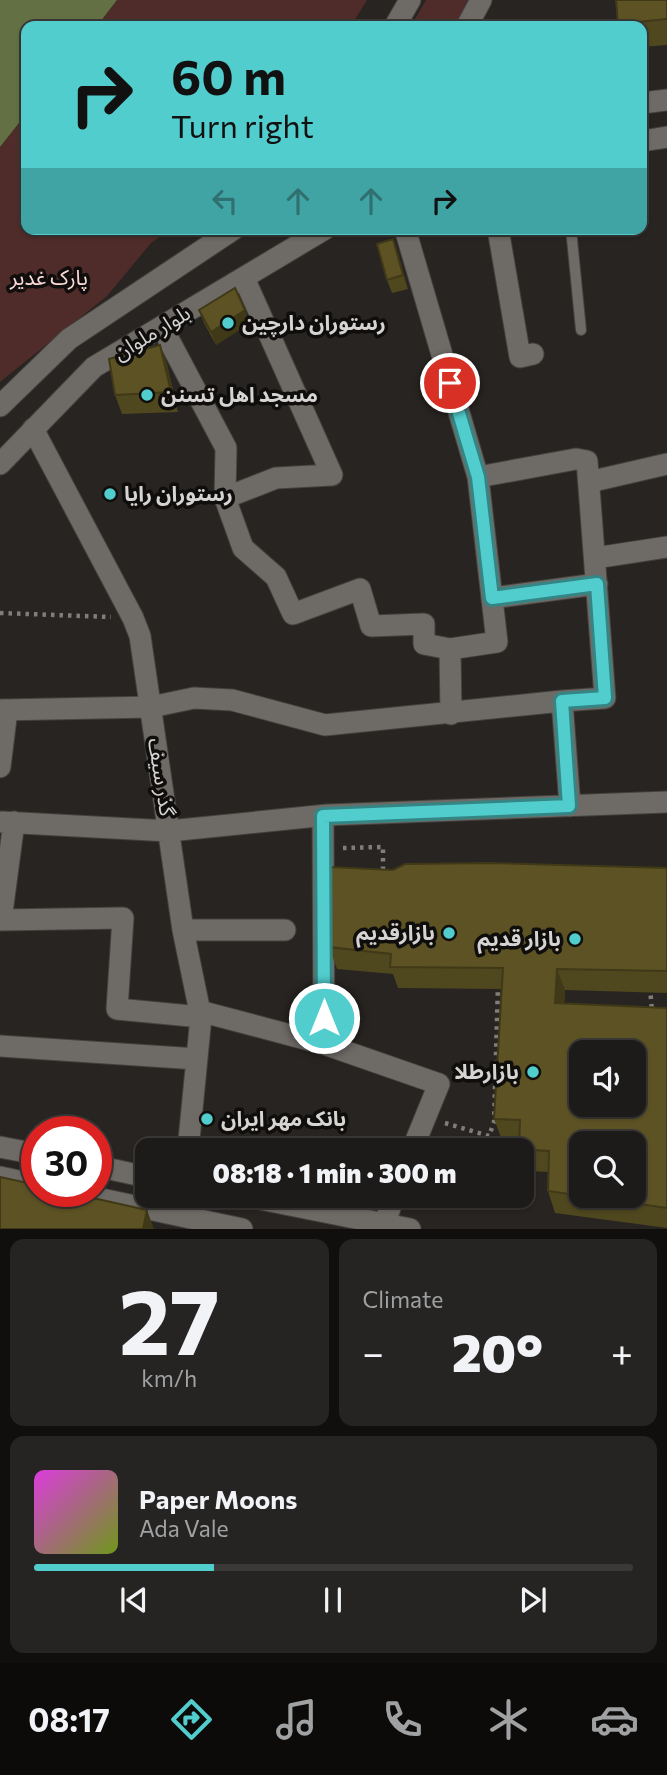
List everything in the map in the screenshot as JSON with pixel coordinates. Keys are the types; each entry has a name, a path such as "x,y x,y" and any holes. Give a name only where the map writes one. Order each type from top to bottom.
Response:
{"street":[{"path":"398,21 410,0"},
{"path":"470,21 481,0"},
{"path":"647,102 667,100"},
{"path":"647,140 667,137"},
{"name":"بلوار ملوان","path":"0,406 69,339 225,235"},
{"name":"بلوار ملوان","path":"0,464 94,367 315,235"},
{"path":"162,327 226,448 225,498 243,548 276,577 293,614 360,589 371,626 424,624 424,644 450,649 497,642 478,477 407,235"},
{"path":"499,235 520,357 533,354"},
{"path":"225,498 276,478 332,475 244,278"},
{"name":"گذر سیف","path":"33,429 140,636 183,930 201,1017 189,1138"},
{"path":"0,767 4,710 151,707 194,698 232,700 325,725 605,698 587,461 576,459 478,477"},
{"path":"589,482 667,464"},
{"path":"595,558 667,547"},
{"path":"492,598 597,584"},
{"path":"450,649 451,714"},
{"path":"562,701 569,806"},
{"path":"0,926 7,822 169,831 323,816 667,802"},
{"path":"323,816 324,1044"},
{"path":"0,920 123,918 117,1009 201,1017 207,1013 324,1044 439,1084 416,1138"},
{"path":"183,930 285,930"},
{"path":"0,1046 197,1059"},
{"path":"0,1147 21,1151"},
{"path":"112,1169 135,1174"},
{"path":"0,1177 21,1182"},
{"path":"112,1201 242,1229"},
{"path":"305,1208 410,1229"},
{"path":"384,1224 390,1208"}],"lane":[{"path":"572,235 581,330"}],"path":[{"path":"0,613 133,618"},
{"path":"323,849 383,847 383,872 394,873"},
{"path":"424,1117 489,1136 494,1122 498,976"},
{"path":"650,979 652,1012 659,1012"},
{"path":"494,1122 507,1122"}],"green space":[{"path":"117,0 367,0 354,21 101,21"},
{"path":"426,0 477,0 465,21 414,21"},
{"name":"پارک غدیر","path":"21,120 21,235 162,235 151,243 107,296 0,382 0,147"}],"shaded area":[{"path":"0,0 117,0 101,21 21,21 21,120 0,147"}],"building":[{"path":"616,0 667,0 667,19 618,21"},
{"path":"393,239 403,275 387,280 377,244"},
{"path":"235,288 245,310 211,332 199,310"},
{"path":"160,345 171,392 115,395 109,359"},
{"path":"492,863 667,868 667,971 557,969 555,1003 667,1008 667,1208 646,1205 646,1131 569,1131 569,1194 548,1191 549,1151 534,1150 534,1138 519,1138 520,1120 494,1119 503,968 390,967 391,954 329,947 329,867 393,870 405,864"},
{"path":"0,1177 21,1182 21,1207 112,1207 112,1202 147,1210 143,1229 0,1229"}],"place":[{"name":"رستوران دارچین","path":"228,323"},
{"name":"مسجد اهل تسنن","path":"147,395"},
{"name":"رستوران رایا","path":"110,494"},
{"name":"بازارقدیم","path":"449,933"},
{"name":"بازار قدیم","path":"575,939"},
{"name":"بازارطلا","path":"533,1072"},
{"name":"بانک مهر ایران","path":"207,1119"}],"route":[{"path":"324,1018 323,816 569,806 562,701 605,698 597,584 492,598 478,477 450,383"}]}
